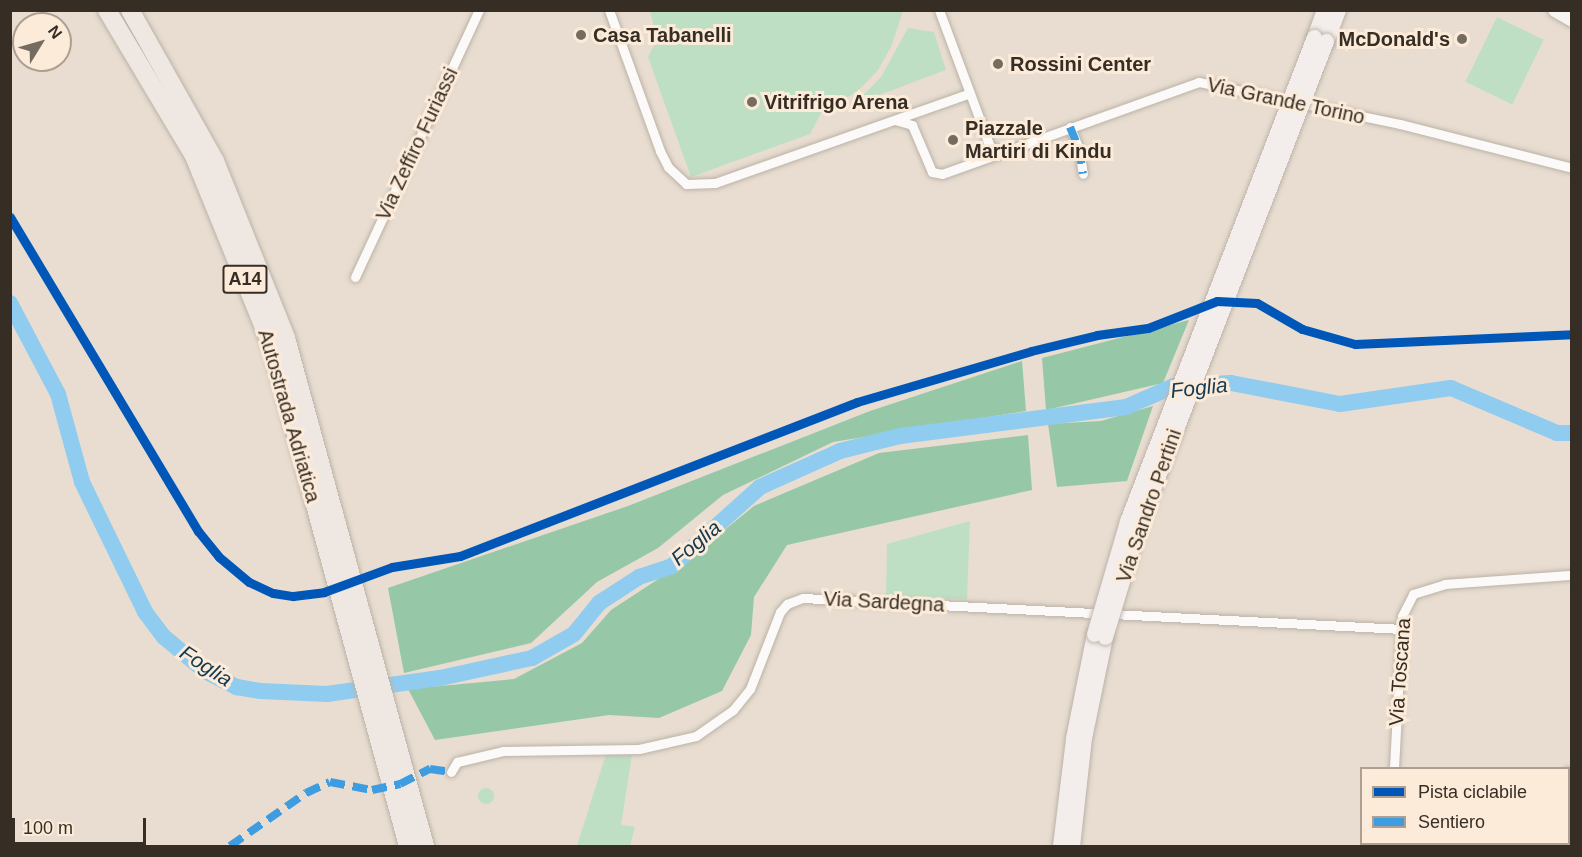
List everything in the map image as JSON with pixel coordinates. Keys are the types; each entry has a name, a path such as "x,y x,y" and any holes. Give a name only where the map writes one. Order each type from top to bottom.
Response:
{"highway":[{"name":"Autostrada Adriatica","path":"107,10 194,156 272,347 338,567 403,798 425,846"},
{"name":"Autostrada Adriatica","path":"130,10 215,161 286,338 338,567"},
{"name":"Autostrada Adriatica","path":"403,798 408,846"}],"main road":[{"name":"Via Sandro Pertini","path":"1320,39 1324,10"},
{"name":"Via Sandro Pertini","path":"1060,846 1072,738 1099,636 1138,525 1320,39 1338,10"},
{"path":"1555,10 1571,20"},
{"name":"Via Sandro Pertini","path":"1072,846 1084,738 1099,636"}],"street":[{"name":"Via Zeffiro Furiassi","path":"355,277 479,10"},
{"path":"609,10 660,152 668,167 686,184 715,183 970,93"},
{"path":"939,10 991,148 1006,151"},
{"name":"Via Grande Torino","path":"895,120 912,124 928,164 937,174 1184,85 1206,83 1400,124 1572,168"},
{"path":"1070,127 1080,149 1083,174"},
{"name":"Via Grande Torino","path":"1537,159 1572,160"},
{"name":"Via Toscana","path":"1394,767 1402,628 1406,604 1424,588 1572,575"},
{"name":"Via Sardegna","path":"451,772 457,762 503,750 639,749 696,736 733,710 750,689 780,612 787,604 803,598 1402,628"}],"green space":[{"name":"Vitrifrigo Arena","path":"903,10 891,47 878,70 858,91 821,113 810,134 691,177 648,57 657,39 650,11"},
{"path":"1497,17 1544,40 1512,105 1465,82"},
{"path":"908,28 934,32 946,70 855,104 881,77"},
{"path":"1189,320 1163,383 1046,410 1042,358"},
{"path":"1022,361 1026,411 833,442 723,495 658,548 597,582 531,643 404,673 388,588 628,506 870,411"},
{"path":"1153,406 1127,481 1057,487 1048,424 1101,421"},
{"path":"1028,435 1032,490 787,545 754,597 751,635 722,691 659,718 609,715 435,740 408,689 514,679 582,643 611,610 689,559 754,506 879,453"},
{"path":"970,521 967,599 886,596 887,544"},
{"path":"606,754 632,755 621,825 635,827 630,846 577,846"},
{"path":"486,788 494,796 486,804 478,796"}],"waterway":[{"name":"Foglia","path":"10,303 58,394 82,482 145,612 164,637 205,671 237,687 260,691 327,694 440,678 532,658 574,634 599,603 639,577 672,566 760,487 840,451 900,436 1126,407 1174,386 1231,383 1340,404 1451,388 1557,433 1572,433"}],"marked path":[{"path":"1070,127 1079,149 1083,174"},
{"path":"230,846 306,793 330,782 372,790 400,784 430,769 451,772"}],"cycle path":[{"path":"10,217 198,531 219,557 249,582 273,593 293,596 324,592 392,567 460,556 857,402 1031,351 1097,335 1148,328 1217,301 1257,303 1302,329 1355,344 1572,334"}],"place":[{"name":"Casa Tabanelli","path":"581,35"},
{"name":"McDonald's","path":"1462,39"},
{"name":"Rossini Center","path":"998,64"},
{"name":"Vitrifrigo Arena","path":"752,102"},
{"name":"Piazzale Martiri di Kindu","path":"953,140"}]}
